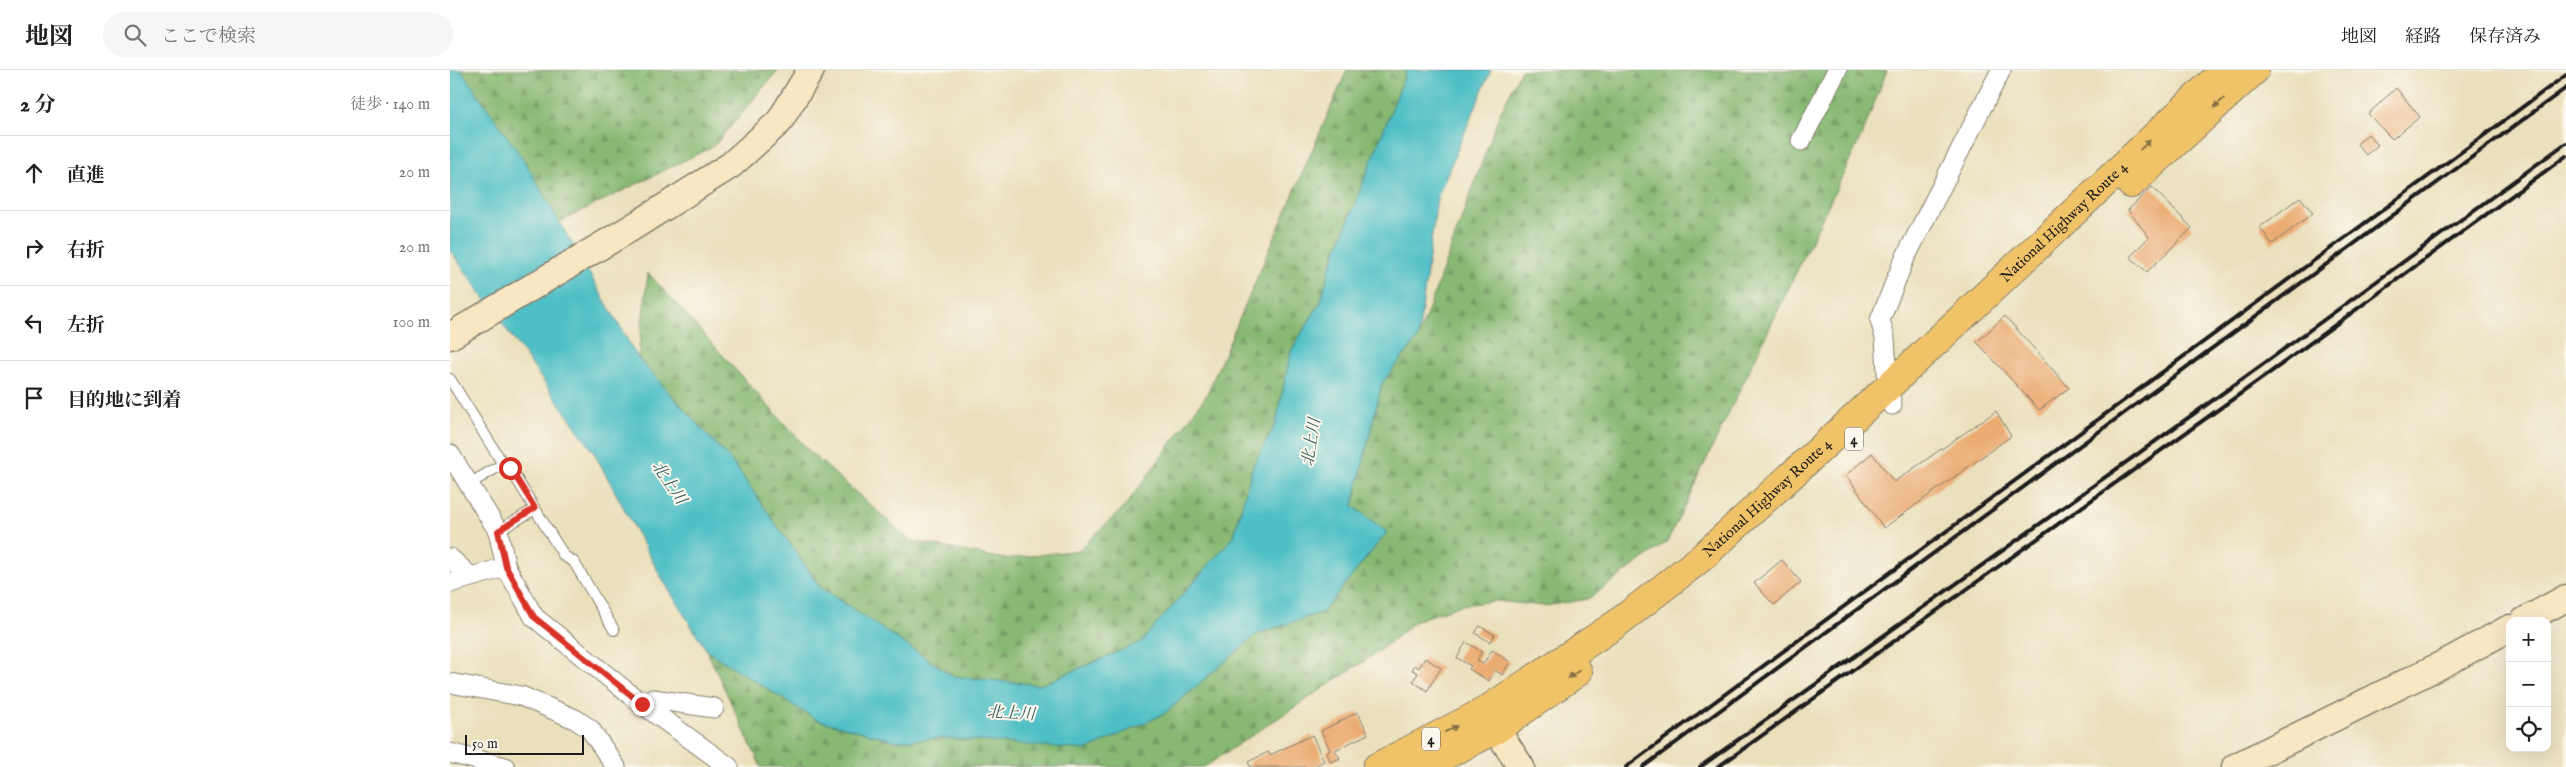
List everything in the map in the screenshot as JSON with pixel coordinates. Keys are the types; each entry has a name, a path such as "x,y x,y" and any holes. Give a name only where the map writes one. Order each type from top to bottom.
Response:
{"highway":[{"name":"National Highway Route 4","path":"1422,767 1491,720 1629,636 1710,572 2225,70"},
{"name":"National Highway Route 4","path":"1890,396 2255,70"},
{"name":"National Highway Route 4","path":"1377,767 1491,720"}],"street":[{"path":"450,336 636,225 731,165 779,122 811,70"},
{"path":"1801,140 1837,70"},
{"path":"1890,396 1885,338 1880,320 1904,260 2001,70"},
{"path":"450,454 498,531 506,567 534,617 642,704 729,767"},
{"path":"450,558 471,577"},
{"path":"450,583 506,567"},
{"path":"2531,617 2566,598"},
{"path":"2235,767 2445,663 2506,630"},
{"path":"450,683 521,696 575,719 590,730 616,767"},
{"path":"642,704 653,699 714,708"},
{"path":"1491,720 1521,767"},
{"path":"450,753 505,767"}],"lane":[{"path":"450,379 503,464 510,468 564,556 574,562 614,630"},
{"path":"469,484 503,464"},
{"path":"498,531 535,508"}],"green space":[{"path":"461,70 778,70 714,146 559,222 528,168"},
{"path":"1347,70 1407,70 1330,267 1321,301 1291,351 1276,423 1252,468 1234,536 1141,642 1040,685 953,676 820,587 734,464 638,358 648,273 811,453 911,541 1005,559 1079,550 1126,505 1206,396"},
{"path":"1521,70 1887,70 1862,135 1667,542 1588,599 1544,606 1496,601 1462,605 1417,620 1375,654 1204,767 761,767 707,651 817,719 897,741 1164,714 1257,634 1323,612 1387,532 1353,506 1382,383 1418,338 1500,113"}],"water":[{"name":"北上川","path":"450,70 461,70 525,162 638,358 734,464 820,587 953,676 1040,685 1141,642 1234,536 1252,468 1276,423 1291,351 1321,301 1330,267 1407,70 1491,70 1437,198 1418,338 1382,383 1353,506 1387,532 1323,612 1257,634 1164,714 1087,750 944,738 897,741 817,720 707,651 661,577 593,451 450,250"}],"building":[{"path":"2396,88 2420,117 2392,139 2368,114"},
{"path":"2368,134 2378,145 2366,155 2357,144"},
{"path":"2152,187 2192,228 2147,272 2130,257 2149,237 2128,210"},
{"path":"2300,197 2313,213 2272,244 2260,227"},
{"path":"2005,316 2069,388 2039,410 1977,342"},
{"path":"1996,411 2011,436 1884,528 1846,475 1872,453 1894,482"},
{"path":"1782,560 1801,582 1774,605 1754,583"},
{"path":"1480,626 1495,635 1490,642 1475,633"},
{"path":"1466,642 1482,652 1477,660 1483,664 1492,650 1510,662 1502,675 1495,670 1489,681 1469,669 1471,666 1457,658"},
{"path":"1425,658 1441,668 1427,691 1413,681 1418,673 1412,670 1415,665 1419,668"},
{"path":"1358,712 1368,734 1335,750 1340,758 1331,762 1326,752 1330,750 1321,731"},
{"path":"1312,735 1324,761 1313,767 1251,767 1248,762 1268,752 1270,755"}],"railway":[{"path":"1626,767 2566,75"},
{"path":"1643,767 2566,88"},
{"path":"1700,767 2262,365 2566,143"},
{"path":"1718,767 2268,374 2566,156"}],"route":[{"path":"510,468 535,508 498,531 506,567 534,617 546,630 642,704"}]}
